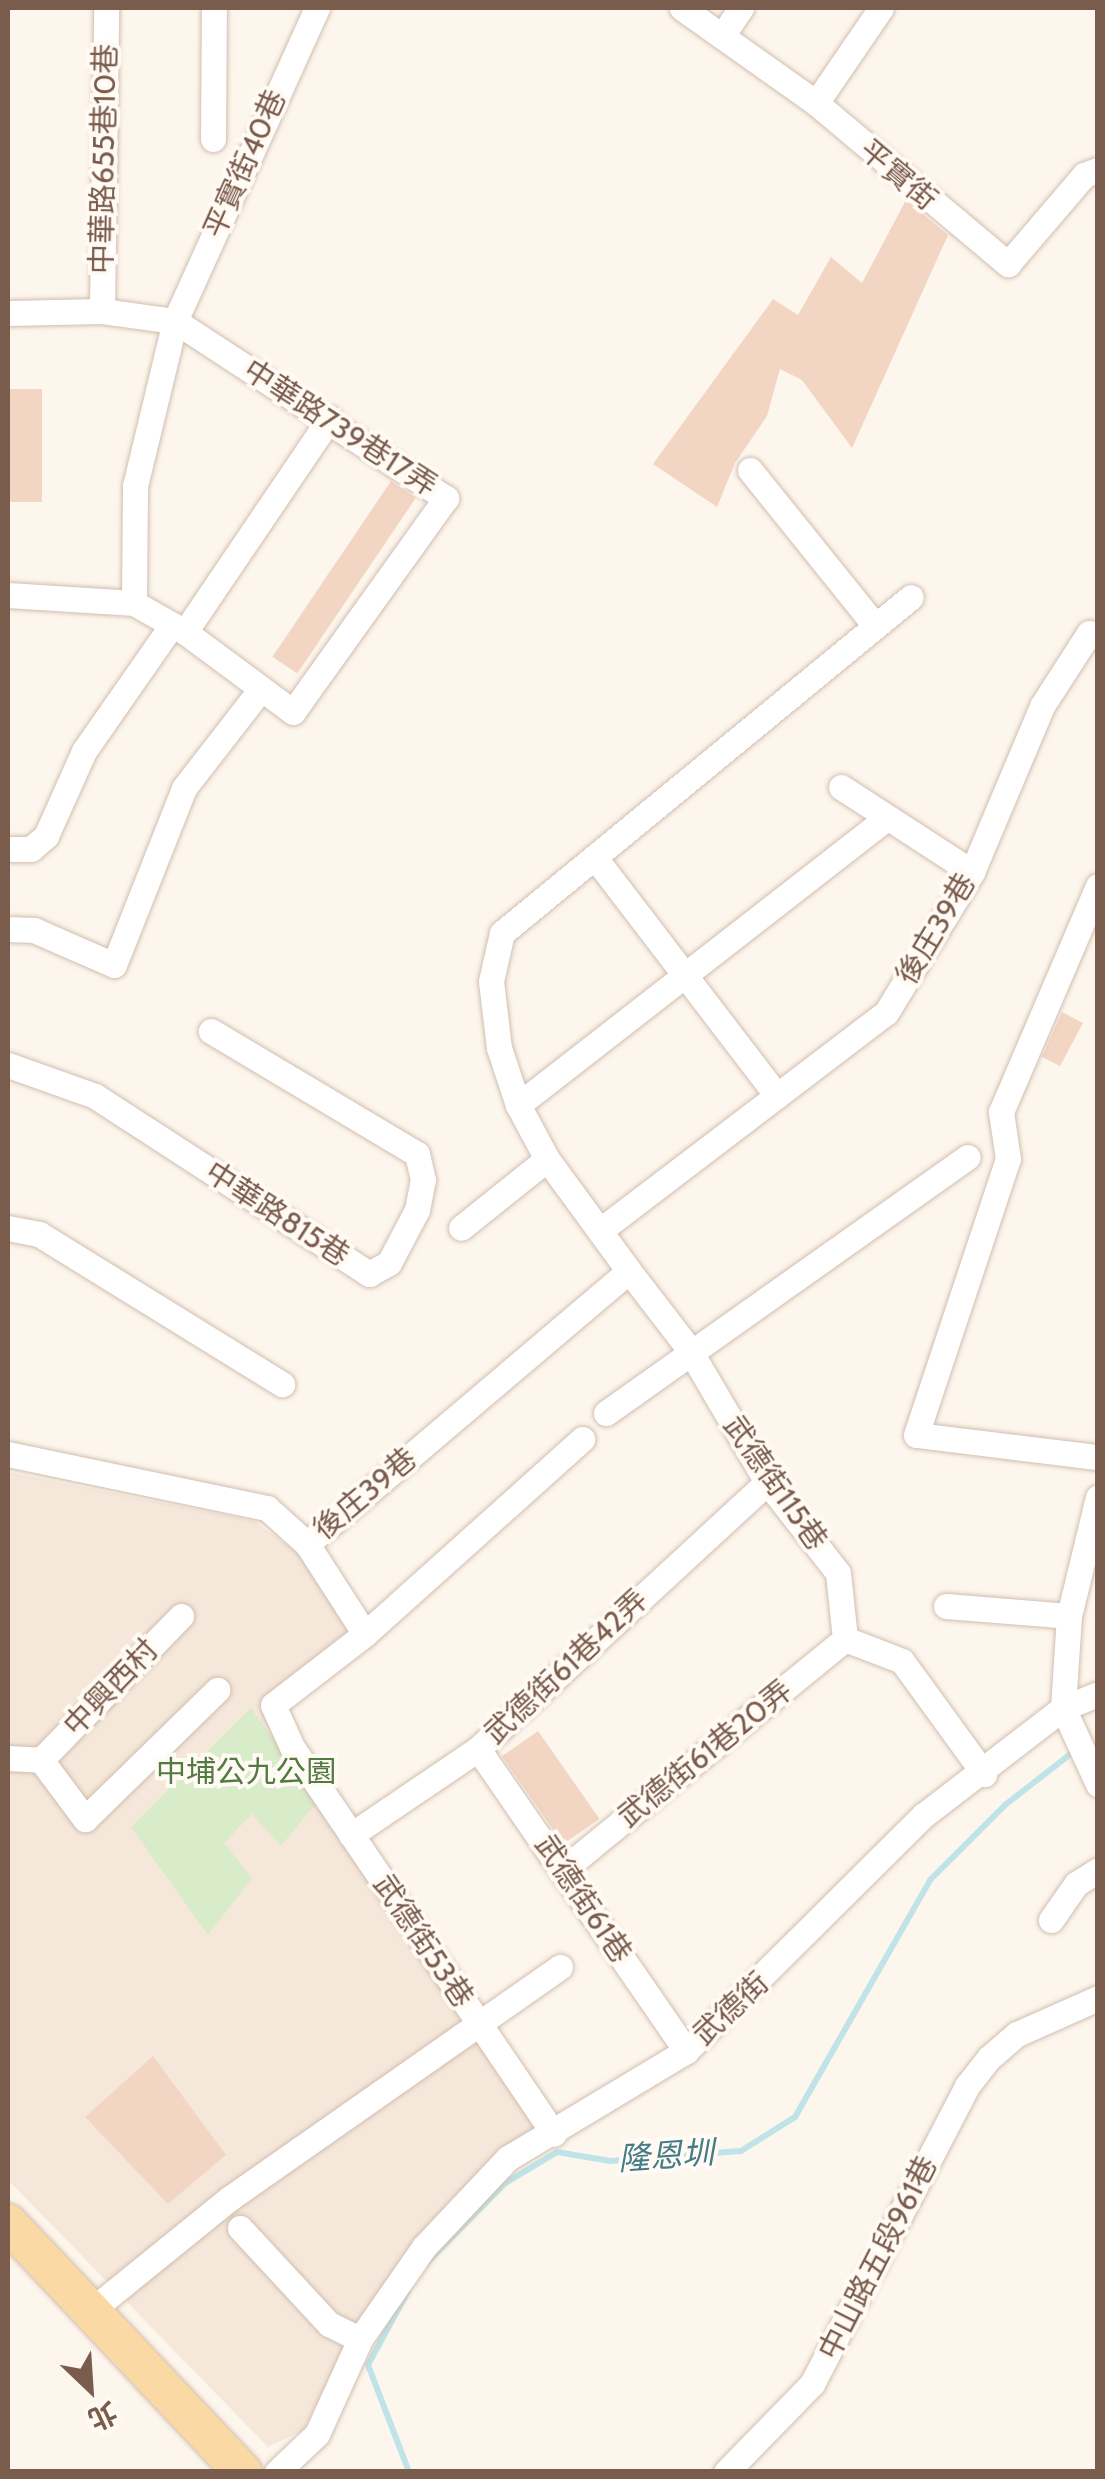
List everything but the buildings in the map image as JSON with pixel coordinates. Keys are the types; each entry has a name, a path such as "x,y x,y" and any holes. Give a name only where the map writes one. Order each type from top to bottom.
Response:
{"main road":[{"path":"8,2224 88,2313 243,2472"}],"street":[{"name":"中華路655巷10巷","path":"102,311 106,8"},
{"path":"213,139 214,8"},
{"name":"平實街","path":"682,8 816,104 1008,264 1084,174 1098,170"},
{"path":"722,36 740,8"},
{"path":"816,104 881,8"},
{"name":"平實街40巷","path":"134,603 135,486 175,321 312,9"},
{"name":"中華路739巷17弄","path":"8,313 102,311 175,321 330,418 446,498 292,712 260,690"},
{"path":"8,849 31,849 46,836 84,751 179,628 330,418"},
{"path":"750,470 874,624"},
{"path":"8,595 134,603 179,628 260,690 184,788 114,964 34,930 8,929"},
{"path":"628,1271 602,1229 547,1159 518,1106 499,1048 490,981 502,933 911,596"},
{"name":"後庄39巷","path":"602,1229 886,1013 972,872 1042,706 1089,633"},
{"path":"841,787 972,872"},
{"path":"518,1106 887,818"},
{"path":"596,859 682,977 777,1096"},
{"path":"1097,1461 916,1434 1008,1160 1002,1112 1098,886"},
{"name":"中華路815巷","path":"8,1065 95,1096 369,1274 389,1263 417,1210 423,1180 416,1154 211,1031"},
{"path":"606,1413 689,1349 967,1158"},
{"path":"461,1228 547,1159"},
{"path":"8,1228 39,1234 282,1384"},
{"name":"後庄39巷","path":"8,1454 267,1508 307,1544 628,1271"},
{"name":"武德街115巷","path":"628,1271 689,1349 768,1482 838,1573 845,1639"},
{"path":"307,1544 365,1634 582,1439"},
{"name":"武德街61巷42弄","path":"351,1835 478,1749 768,1482"},
{"path":"1096,1782 1063,1708 1069,1616 1098,1497"},
{"path":"946,1606 1069,1616"},
{"name":"中興西村","path":"40,1760 181,1616"},
{"name":"武德街53巷","path":"365,1634 273,1705 292,1748 554,2134"},
{"path":"845,1639 902,1661 984,1774"},
{"name":"武德街61巷20弄","path":"564,1869 845,1639"},
{"name":"中興西村","path":"8,1758 40,1760 85,1819 217,1690"},
{"name":"武德街","path":"277,2472 317,2434 360,2339 424,2247 508,2158 554,2134 686,2051 924,1815 984,1774 1063,1708 1098,1694"},
{"name":"武德街61巷","path":"478,1749 686,2051"},
{"path":"1051,1920 1076,1884 1098,1870"},
{"path":"88,2313 230,2198 560,1967"},
{"name":"中山路五段961巷","path":"736,2470 812,2384 967,2086 1016,2034 1098,1998"},
{"path":"240,2228 329,2324 360,2339"}],"shaded area":[{"path":"8,1472 254,1521 302,1556 351,1630 264,1698 542,2133 452,2198 339,2360 303,2430 268,2447 8,2180"}],"green space":[{"name":"中埔公九公園","path":"251,1708 317,1802 281,1846 252,1814 224,1843 252,1878 208,1935 131,1827"}],"waterway":[{"name":"隆恩圳","path":"426,2264 504,2184 557,2152 610,2161 741,2151 795,2117 930,1880 1005,1805 1077,1749"},
{"name":"隆恩圳","path":"408,2291 368,2365 409,2472"}]}
